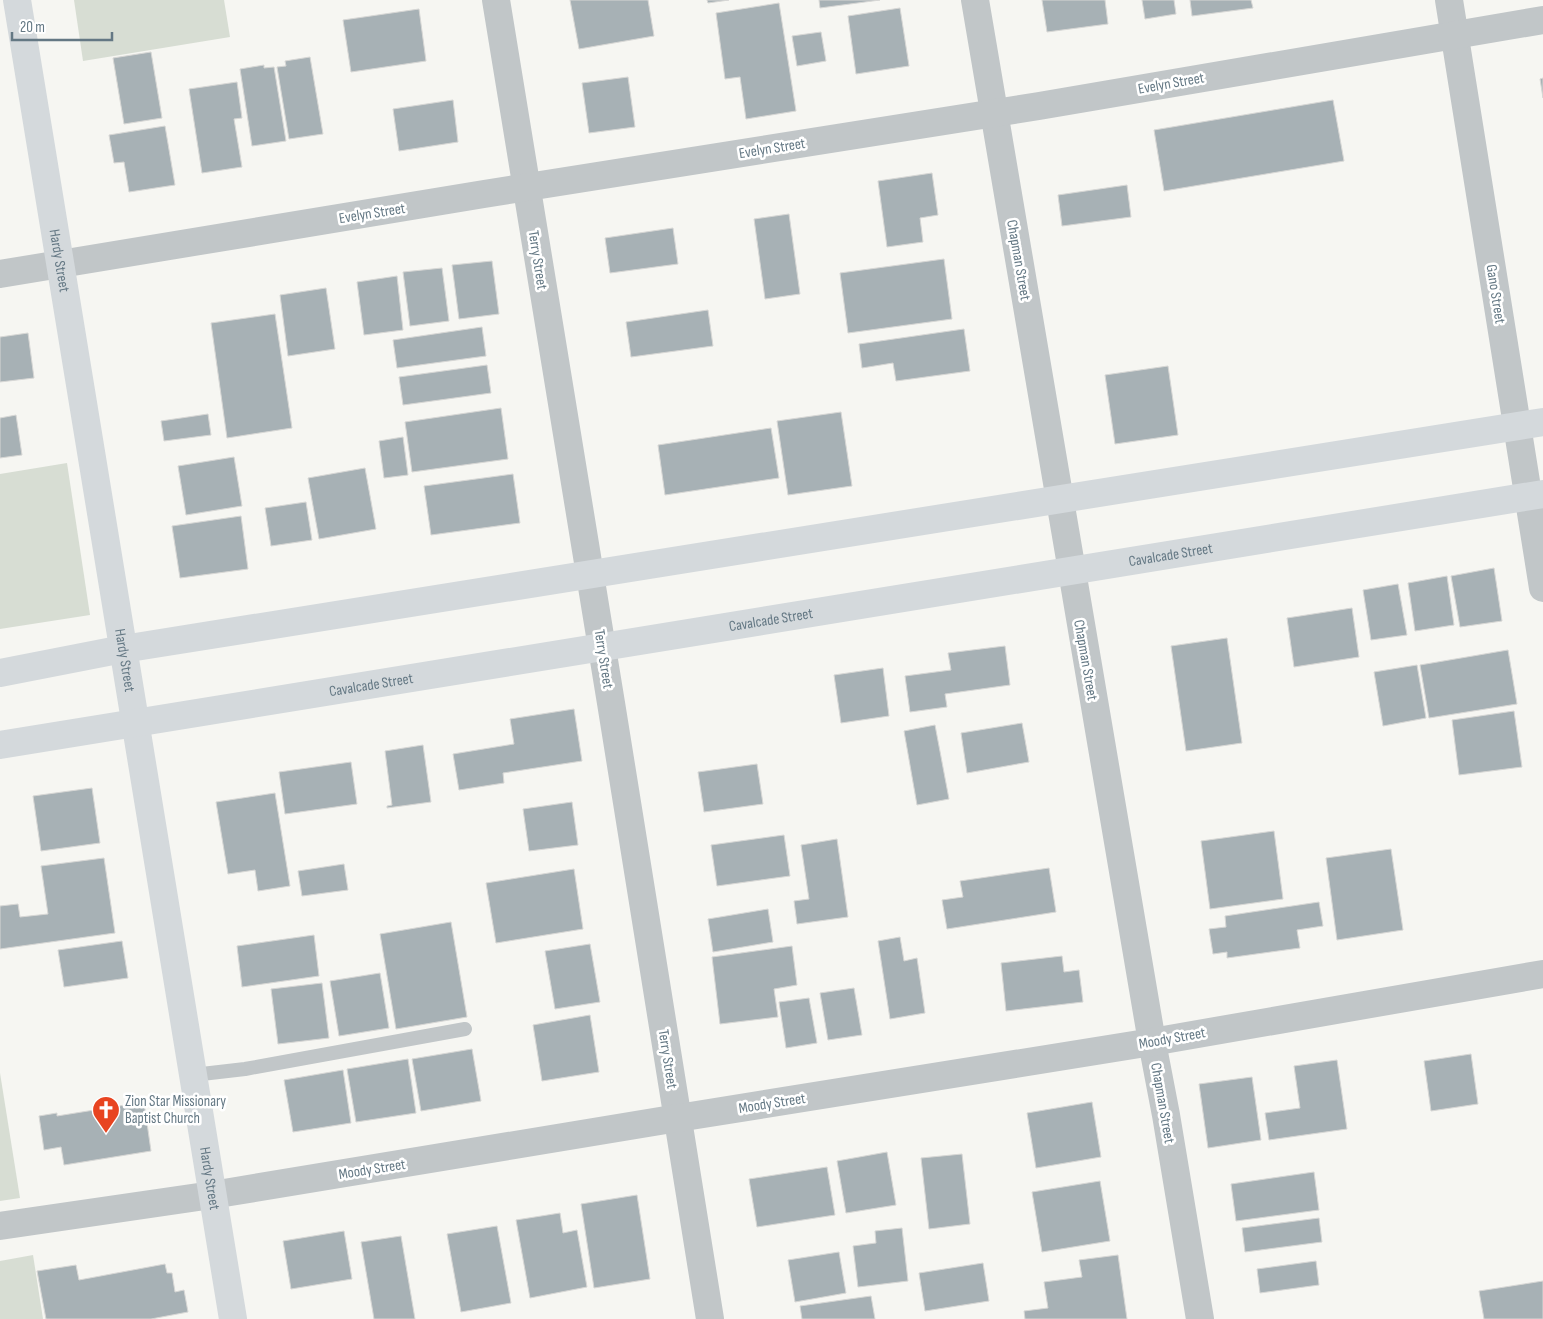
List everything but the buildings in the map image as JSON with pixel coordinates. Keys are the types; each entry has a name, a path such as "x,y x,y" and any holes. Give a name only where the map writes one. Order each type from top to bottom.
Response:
{"main road":[{"name":"Hardy Street","path":"17,0 233,1319"},
{"path":"0,673 123,649 1530,425"},
{"name":"Cavalcade Street","path":"0,745 1535,495"}],"street":[{"name":"Terry Street","path":"496,0 710,1319"},
{"name":"Chapman Street","path":"975,0 1200,1319"},
{"name":"Gano Street","path":"1449,0 1530,425 1543,588"},
{"name":"Evelyn Street","path":"0,274 994,112 1543,20"},
{"name":"Moody Street","path":"0,1226 212,1195 1152,1042 1543,974"}],"lane":[{"path":"193,1075 245,1068 465,1029"}],"shaded area":[{"path":"74,0 224,0 230,37 83,61"},
{"path":"67,463 90,615 0,629 0,474"},
{"path":"0,1073 20,1198 0,1201"},
{"path":"33,1255 43,1319 0,1319 0,1261"}],"place":[{"name":"Zion Star Missionary Baptist Church","path":"106,1134"}]}
